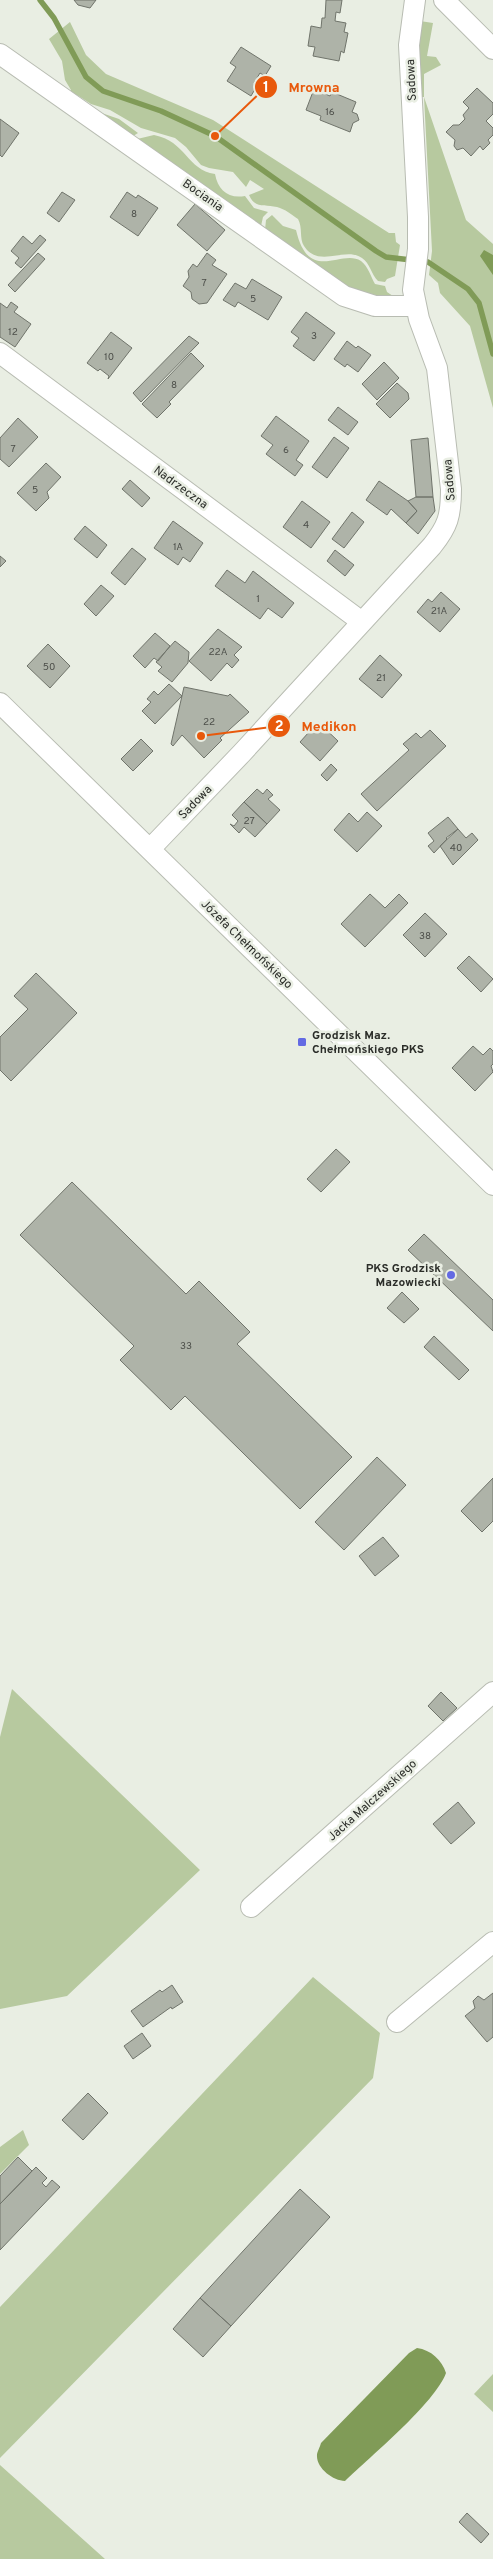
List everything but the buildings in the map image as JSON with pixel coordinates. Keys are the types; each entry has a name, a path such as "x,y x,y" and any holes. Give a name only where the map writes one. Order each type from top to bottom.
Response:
{"street":[{"name":"Sadowa","path":"150,849 241,754 362,622 437,539 448,522 451,508 438,368 416,306 413,290 418,249 418,217 409,45 415,0"},
{"path":"444,0 493,49"},
{"name":"Bociania","path":"0,54 344,296 375,306 416,306"},
{"name":"Nadrzeczna","path":"0,353 362,622"},
{"name":"Józefa Chełmońskiego","path":"0,703 493,1185"},
{"name":"Jacka Malczewskiego","path":"251,1907 493,1692"},
{"path":"397,2022 493,1942"}],"shaded area":[{"path":"420,21 433,23 427,56 436,57 441,65 424,74 424,97 420,97 417,56"},
{"path":"70,22 86,55 106,74 213,120 389,233 395,233 396,242 400,245 395,276 387,279 385,282 378,281 365,260 355,255 324,257 310,253 304,246 298,219 280,208 257,204 251,199 249,195 264,189 250,180 246,187 233,172 201,165 186,147 175,138 141,128 110,110 91,104 77,95 71,96 71,90 65,80 62,61 49,39"},
{"path":"424,97 466,220 493,244 493,408 470,326 440,293 438,283 429,275 432,251"},
{"path":"87,108 119,119 138,133 130,138"},
{"path":"154,135 165,138 173,143 198,167 215,174 221,189 229,195 245,196 254,208 268,212 263,217 261,226 133,140"},
{"path":"272,215 283,226 296,230 302,247 309,256 317,261 353,258 361,261 375,284 385,286 387,292 396,298 377,297 359,293 326,277 265,230 266,220"},
{"path":"484,250 493,255 493,275 480,256"},
{"path":"12,1689 200,1870 67,1996 0,2009 0,1737"},
{"path":"313,1977 380,2033 373,2078 0,2458 0,2307"},
{"path":"23,2130 29,2145 0,2174 0,2147"},
{"path":"417,2348 431,2353 442,2364 446,2373 440,2385 416,2414 345,2481 335,2479 326,2473 317,2460 321,2443 409,2353"},
{"path":"493,2374 493,2412 474,2394"},
{"path":"0,2465 105,2559 0,2559"}],"waterway":[{"path":"40,0 54,18 86,77 103,91 161,111 215,136 376,251 386,257 428,262 468,289 479,303 493,354"}],"place":[{"name":"Mrowna","path":"215,136"},
{"name":"Medikon","path":"201,736"},
{"name":"Grodzisk Maz. Chełmońskiego PKS","path":"302,1042"},
{"name":"PKS Grodzisk Mazowiecki","path":"451,1275"}]}
